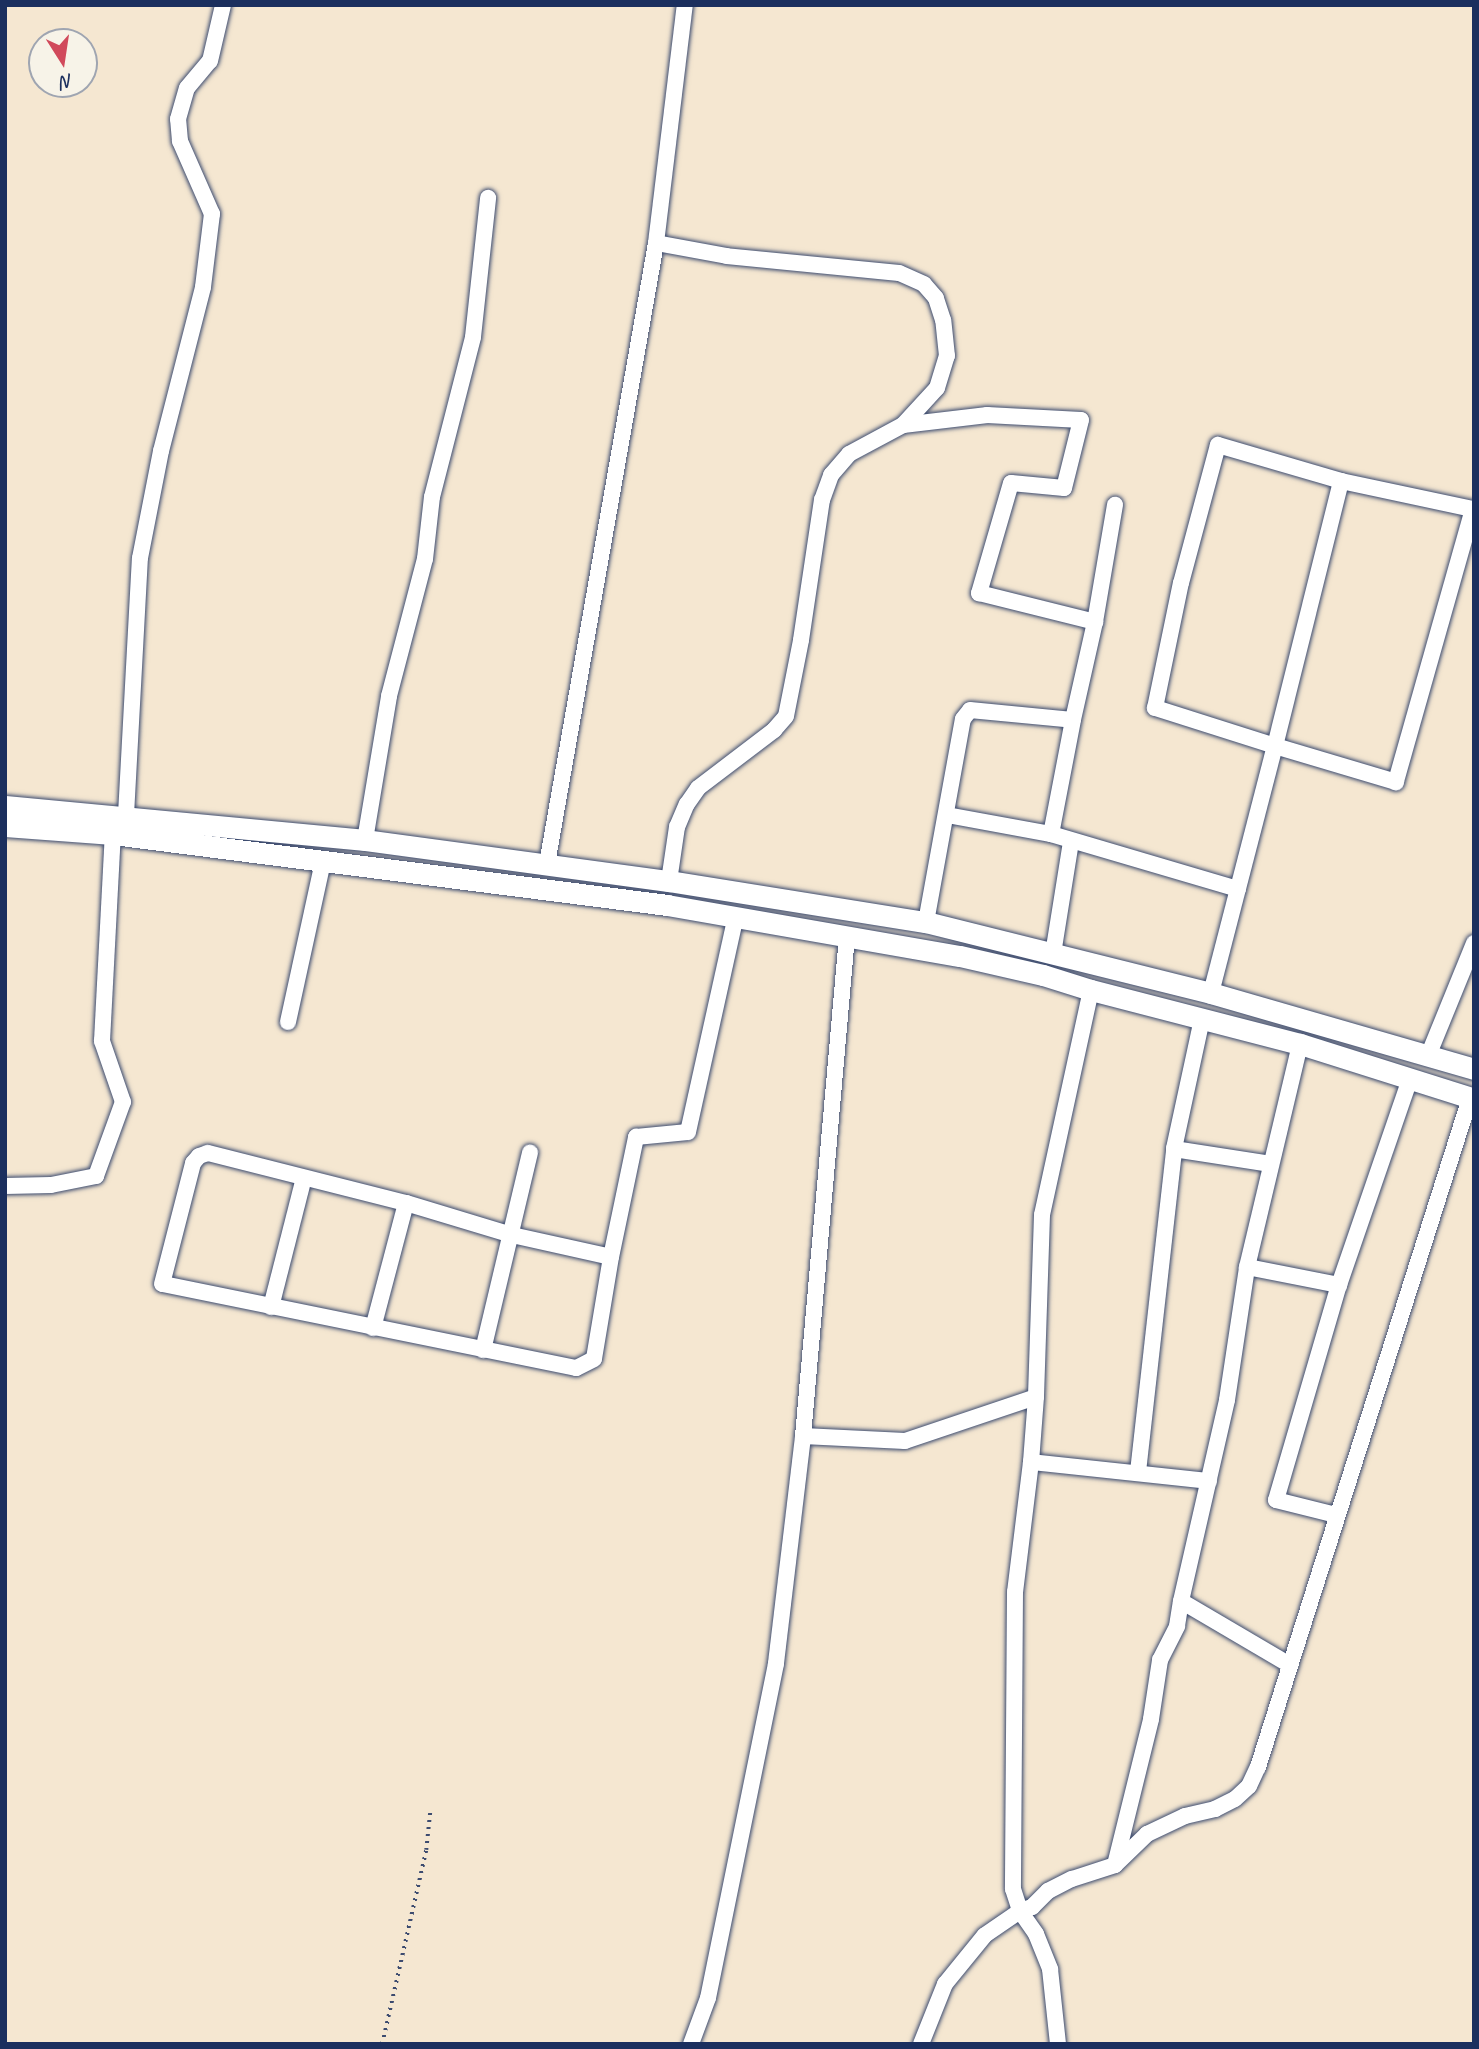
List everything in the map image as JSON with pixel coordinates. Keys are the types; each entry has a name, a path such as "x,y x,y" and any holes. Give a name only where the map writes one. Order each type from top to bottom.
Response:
{"main road":[{"path":"5,806 126,815 365,840 669,881 926,922 1211,993 1474,1069"},
{"path":"5,826 113,834 323,861 736,916 846,936 1043,975 1202,1020 1300,1044 1472,1099"}],"street":[{"path":"126,815 140,558 161,451 203,287 212,214 180,141 178,119 187,88 210,61 223,5"},
{"path":"547,864 656,243 685,5"},
{"path":"365,840 390,696 425,559 432,497 473,338 488,198"},
{"path":"656,243 727,256 899,273 924,284 936,298 943,320 947,356 937,388 903,425 849,454 831,475 822,500 801,639 786,716 774,730 698,788 677,827 669,881"},
{"path":"903,425 987,415 1081,420 1064,488 1011,484 979,593 1094,622"},
{"path":"1218,445 1342,481 1473,509 1396,782 1155,708 1181,583 1218,445"},
{"path":"1211,993 1342,481"},
{"path":"1051,834 1115,505"},
{"path":"926,922 963,719 970,710 1073,720"},
{"path":"947,815 1051,834 1238,889"},
{"path":"5,1186 51,1185 96,1177 123,1102 102,1041 113,834"},
{"path":"1053,954 1071,842"},
{"path":"288,1022 323,861"},
{"path":"611,1257 512,1235 406,1203 208,1153 199,1156 193,1163 162,1284 576,1368 594,1359 611,1257 636,1137 688,1132 736,916"},
{"path":"691,2044 708,1998 776,1663 803,1436 846,936"},
{"path":"1429,1056 1474,943"},
{"path":"1058,2044 1050,1969 1036,1934 1020,1911 1013,1889 1015,1592 1036,1397 1042,1215 1091,990"},
{"path":"1138,1472 1174,1149 1202,1020"},
{"path":"1115,1865 1152,1719 1160,1660 1177,1626 1227,1400 1247,1267 1300,1044"},
{"path":"1336,1515 1276,1500 1339,1285 1410,1079"},
{"path":"921,2044 945,1984 985,1935 1020,1911 1032,1907 1048,1891 1072,1879 1096,1874 1115,1865 1147,1834 1185,1816 1215,1809 1235,1799 1248,1786 1258,1767 1336,1515 1472,1099"},
{"path":"1174,1149 1271,1164"},
{"path":"483,1350 530,1153"},
{"path":"271,1307 304,1178"},
{"path":"373,1328 406,1203"},
{"path":"1247,1267 1339,1285"},
{"path":"803,1436 905,1441 1036,1397"},
{"path":"1031,1462 1209,1482"},
{"path":"1181,1601 1290,1665"}],"path":[{"path":"382,2044 426,1850 430,1811"}]}
